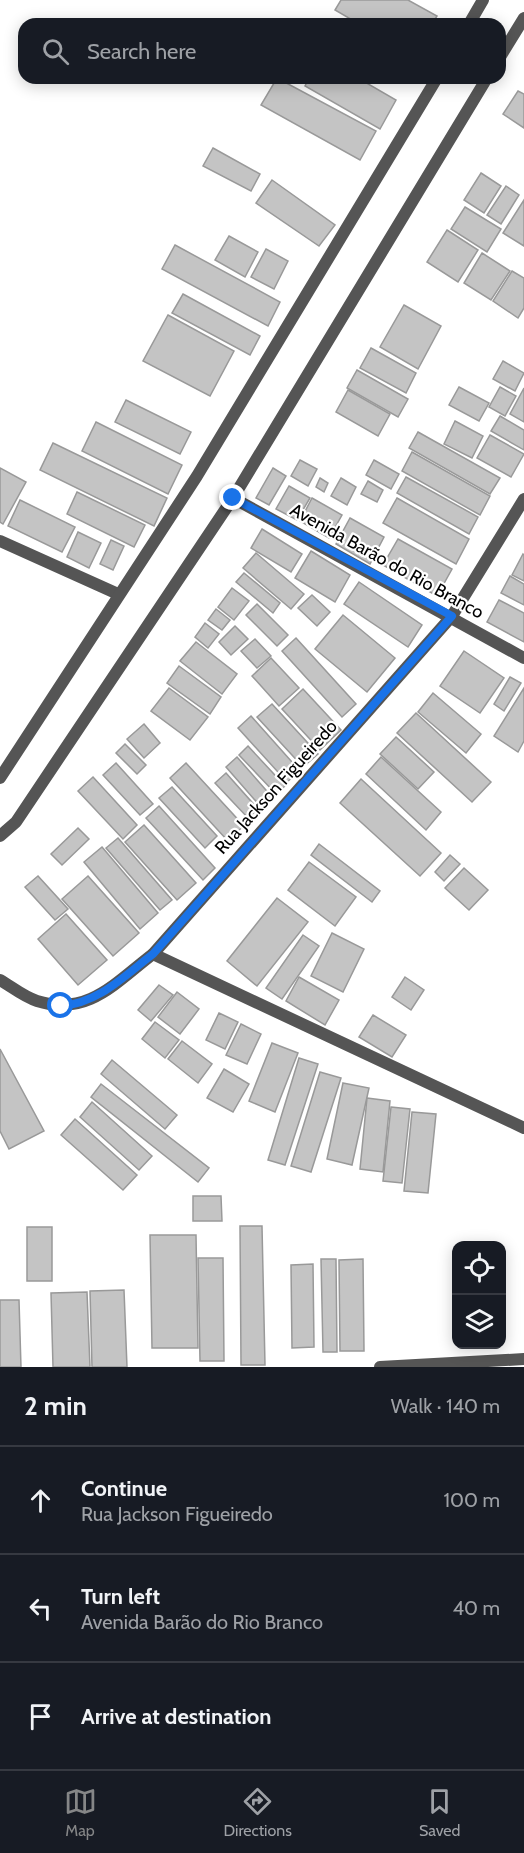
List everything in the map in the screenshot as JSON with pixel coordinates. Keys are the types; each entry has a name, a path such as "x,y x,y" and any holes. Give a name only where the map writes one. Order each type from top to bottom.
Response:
{"street":[{"path":"472,18 483,0"},
{"path":"506,47 524,18"},
{"path":"0,778 197,476 432,84"},
{"path":"0,836 16,822 233,498 483,84"},
{"name":"Avenida Barão do Rio Branco","path":"233,498 524,657"},
{"name":"Rua Jackson Figueiredo","path":"0,980 35,1000 61,1006 80,1005 98,996 153,954 452,616 524,499"},
{"path":"0,541 118,594"},
{"path":"153,954 524,1128"},
{"path":"380,1367 524,1359"}],"building":[{"path":"341,0 408,0 437,16 436,18 349,18 335,10"},
{"path":"273,84 288,84 376,131 360,160 261,105"},
{"path":"306,84 368,84 396,100 380,129 305,86"},
{"path":"518,91 524,94 524,128 503,114"},
{"path":"213,148 260,174 251,191 203,166"},
{"path":"481,173 501,186 484,213 464,200"},
{"path":"272,180 335,225 319,246 256,203"},
{"path":"506,186 519,195 501,224 487,215"},
{"path":"524,200 524,246 503,233"},
{"path":"465,207 501,229 487,252 451,229"},
{"path":"447,230 478,250 458,282 427,262"},
{"path":"229,236 258,252 245,277 215,260"},
{"path":"175,245 280,302 268,326 162,269"},
{"path":"266,249 288,261 274,289 251,277"},
{"path":"482,253 510,271 491,300 464,283"},
{"path":"512,271 524,278 524,308 518,318 493,301"},
{"path":"183,294 260,336 250,355 172,313"},
{"path":"404,305 441,326 418,369 380,347"},
{"path":"168,315 234,351 210,396 143,361"},
{"path":"371,348 416,373 406,393 360,368"},
{"path":"503,361 524,373 515,391 493,379"},
{"path":"357,370 408,399 398,417 347,388"},
{"path":"459,387 489,403 479,421 449,405"},
{"path":"500,387 516,396 505,416 489,407"},
{"path":"524,388 524,422 510,414"},
{"path":"348,390 390,414 378,436 336,412"},
{"path":"126,400 191,432 180,454 115,422"},
{"path":"500,416 524,430 524,450 491,431"},
{"path":"455,421 483,436 472,458 444,444"},
{"path":"96,422 182,465 168,494 82,451"},
{"path":"418,432 500,478 490,494 409,448"},
{"path":"490,435 524,454 511,477 477,458"},
{"path":"53,443 167,498 154,526 40,470"},
{"path":"412,452 490,496 480,515 402,471"},
{"path":"300,460 317,469 308,486 291,476"},
{"path":"374,460 399,474 391,489 366,475"},
{"path":"0,468 26,482 3,524 0,522"},
{"path":"273,468 286,476 269,505 256,498"},
{"path":"406,477 478,517 469,534 397,493"},
{"path":"320,478 328,483 324,492 316,487"},
{"path":"341,478 356,487 347,505 331,496"},
{"path":"368,481 383,490 377,502 361,494"},
{"path":"289,486 310,498 297,520 276,509"},
{"path":"77,492 145,525 134,547 67,514"},
{"path":"312,498 342,515 329,538 300,521"},
{"path":"397,498 469,539 456,564 383,523"},
{"path":"20,500 75,527 62,552 8,526"},
{"path":"350,518 384,537 370,564 336,544"},
{"path":"262,529 302,554 291,572 251,548"},
{"path":"78,532 101,543 89,568 67,557"},
{"path":"398,539 452,569 437,596 383,565"},
{"path":"111,540 124,546 113,570 100,564"},
{"path":"311,551 350,575 335,602 295,578"},
{"path":"256,553 304,594 291,609 243,568"},
{"path":"524,555 524,581 512,575"},
{"path":"244,573 280,603 273,613 236,582"},
{"path":"510,576 524,584 524,605 501,593"},
{"path":"359,582 422,625 408,647 344,604"},
{"path":"232,588 249,601 234,620 218,607"},
{"path":"312,595 330,612 317,626 298,608"},
{"path":"499,600 524,613 524,642 487,622"},
{"path":"257,604 288,635 277,646 246,615"},
{"path":"216,609 230,620 222,630 208,620"},
{"path":"343,615 395,658 367,692 315,649"},
{"path":"205,623 219,634 208,648 195,637"},
{"path":"235,626 248,639 231,655 219,642"},
{"path":"296,638 356,704 342,717 282,651"},
{"path":"255,639 271,656 257,668 241,651"},
{"path":"196,642 237,674 222,694 180,661"},
{"path":"464,651 504,678 480,713 440,686"},
{"path":"271,658 299,688 279,706 252,676"},
{"path":"179,666 221,697 210,714 167,683"},
{"path":"510,677 521,683 504,711 494,704"},
{"path":"169,688 208,717 190,740 151,711"},
{"path":"524,688 524,741 518,752 494,736"},
{"path":"303,689 341,730 320,750 282,709"},
{"path":"433,693 481,734 466,753 418,712"},
{"path":"272,704 318,754 303,767 257,717"},
{"path":"416,713 491,782 472,802 397,733"},
{"path":"251,716 300,771 287,782 238,728"},
{"path":"144,724 160,743 144,758 127,739"},
{"path":"396,737 434,772 418,789 380,754"},
{"path":"125,744 146,765 137,774 116,753"},
{"path":"248,746 285,786 276,794 239,755"},
{"path":"237,757 272,797 261,807 226,767"},
{"path":"381,757 441,812 426,830 366,774"},
{"path":"116,763 153,804 140,815 103,775"},
{"path":"186,763 244,826 227,840 170,778"},
{"path":"226,773 258,809 248,818 215,783"},
{"path":"93,777 137,825 123,839 78,791"},
{"path":"361,779 441,853 420,876 340,803"},
{"path":"172,787 217,836 205,848 159,798"},
{"path":"159,806 215,868 203,880 146,818"},
{"path":"144,825 196,883 177,900 125,842"},
{"path":"78,828 89,839 62,865 51,854"},
{"path":"118,838 172,900 160,910 106,848"},
{"path":"319,844 380,891 372,902 311,855"},
{"path":"102,847 158,913 140,929 84,862"},
{"path":"450,855 460,864 444,881 435,872"},
{"path":"309,862 356,897 335,926 288,890"},
{"path":"464,868 488,890 469,910 445,888"},
{"path":"38,876 68,909 55,920 25,887"},
{"path":"88,876 139,933 113,956 62,899"},
{"path":"277,898 308,922 257,986 227,961"},
{"path":"66,914 107,960 78,985 38,939"},
{"path":"332,933 364,949 343,992 311,976"},
{"path":"303,935 319,946 282,999 266,988"},
{"path":"299,977 339,1000 325,1025 286,1001"},
{"path":"405,977 424,990 411,1010 392,997"},
{"path":"159,985 173,995 151,1021 138,1010"},
{"path":"177,992 199,1009 180,1034 158,1017"},
{"path":"219,1013 238,1022 225,1049 206,1040"},
{"path":"373,1015 406,1035 392,1057 359,1037"},
{"path":"155,1022 179,1040 165,1058 142,1039"},
{"path":"241,1024 261,1034 247,1064 226,1055"},
{"path":"182,1041 212,1064 198,1083 168,1059"},
{"path":"272,1043 298,1053 275,1112 249,1101"},
{"path":"0,1049 44,1131 9,1149 0,1131"},
{"path":"299,1058 318,1064 285,1165 268,1160"},
{"path":"112,1060 177,1115 165,1129 101,1074"},
{"path":"224,1069 249,1084 233,1112 207,1098"},
{"path":"320,1072 341,1078 311,1172 291,1166"},
{"path":"343,1083 369,1088 352,1165 327,1159"},
{"path":"101,1084 209,1168 198,1182 91,1097"},
{"path":"367,1098 390,1101 383,1172 360,1169"},
{"path":"92,1102 152,1156 139,1170 80,1117"},
{"path":"391,1107 410,1109 402,1183 383,1181"},
{"path":"412,1112 436,1114 428,1193 404,1191"},
{"path":"75,1119 137,1175 123,1190 61,1135"},
{"path":"193,1196 221,1196 222,1221 193,1221"},
{"path":"240,1226 262,1226 265,1365 241,1365"},
{"path":"27,1227 52,1227 52,1281 27,1281"},
{"path":"150,1235 196,1235 198,1348 152,1348"},
{"path":"198,1258 223,1258 224,1361 200,1361"},
{"path":"321,1259 336,1259 337,1352 323,1352"},
{"path":"363,1259 364,1351 340,1351 339,1260"},
{"path":"313,1264 314,1347 292,1348 291,1265"},
{"path":"124,1290 127,1367 92,1367 90,1291"},
{"path":"87,1292 90,1367 53,1367 51,1293"},
{"path":"0,1300 19,1300 21,1367 0,1367"}],"route":[{"path":"61,1006 80,1005 98,996 153,954 452,616 233,498"}]}
